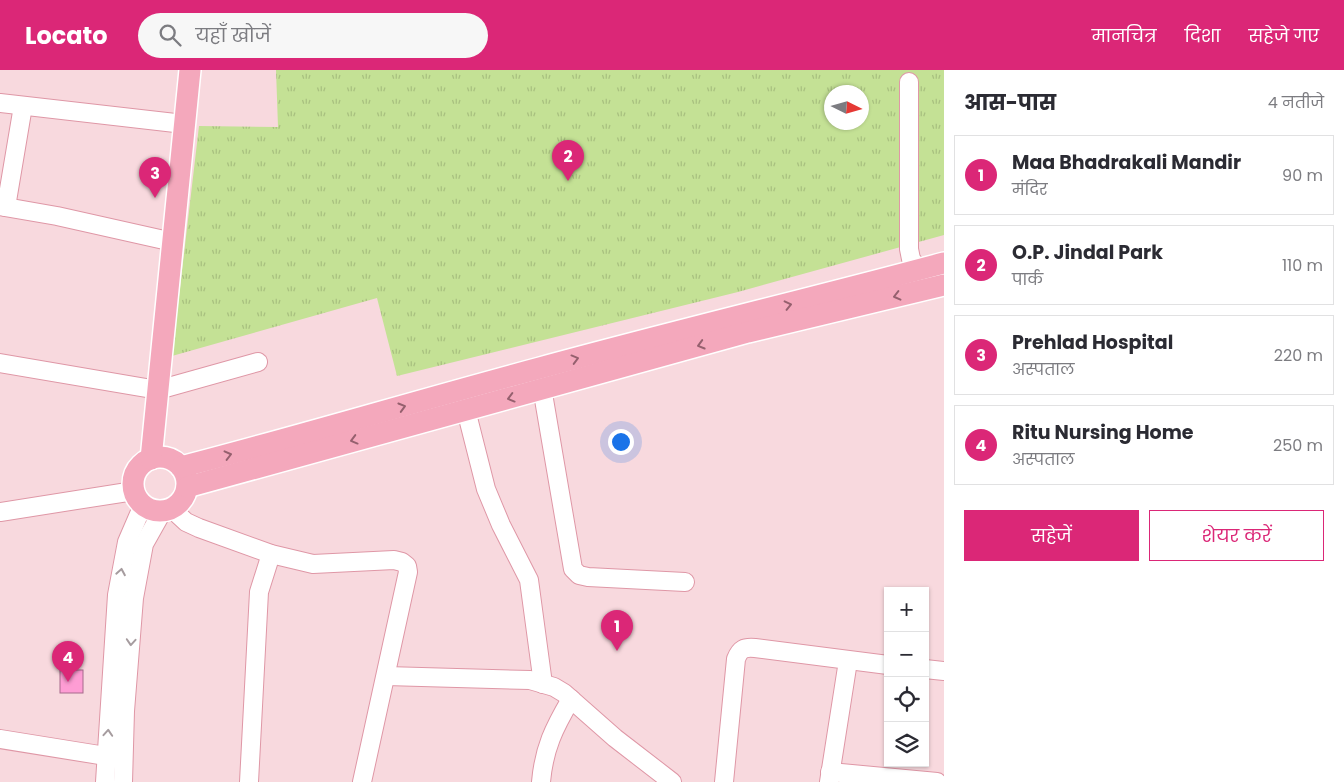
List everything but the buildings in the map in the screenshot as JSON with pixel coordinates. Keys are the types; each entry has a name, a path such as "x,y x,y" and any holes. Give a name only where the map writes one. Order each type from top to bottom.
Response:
{"main road":[{"path":"151,459 190,70"},
{"path":"184,477 300,436 538,368 944,263"},
{"path":"184,477 466,410 748,332 941,289"},
{"path":"168,458 184,477 181,501 153,504 134,476 141,465 151,459 168,458"}],"street":[{"path":"909,82 909,249 911,259 918,270 941,289"},
{"path":"0,104 184,124"},
{"path":"23,106 3,207 57,216 173,242"},
{"path":"0,363 158,390 258,362"},
{"path":"538,368 544,389 573,569 579,575 588,577 685,582"},
{"path":"466,410 486,489 501,525 529,580 543,684"},
{"path":"0,512 153,504 199,528 271,554 313,564 394,560 402,562 407,566 386,676 362,782"},
{"path":"105,782 115,758 134,598 153,504"},
{"path":"249,782 259,592 271,554"},
{"path":"724,782 736,659 739,651 746,647 884,666"},
{"path":"848,661 830,777 937,782"},
{"path":"929,669 944,671"},
{"path":"386,676 530,680 554,687 672,782"},
{"path":"540,782 546,747 571,699"},
{"path":"0,739 115,758"},
{"path":"115,758 122,782"}],"green space":[{"path":"276,70 944,70 944,235 738,292 397,376 377,298 172,356 199,126 278,127"}],"place":[{"name":"O.P. Jindal Park","path":"568,181"},
{"name":"Prehlad Hospital","path":"155,198"},
{"name":"Maa Bhadrakali Mandir","path":"617,651"},
{"name":"Ritu Nursing Home","path":"68,682"}]}
